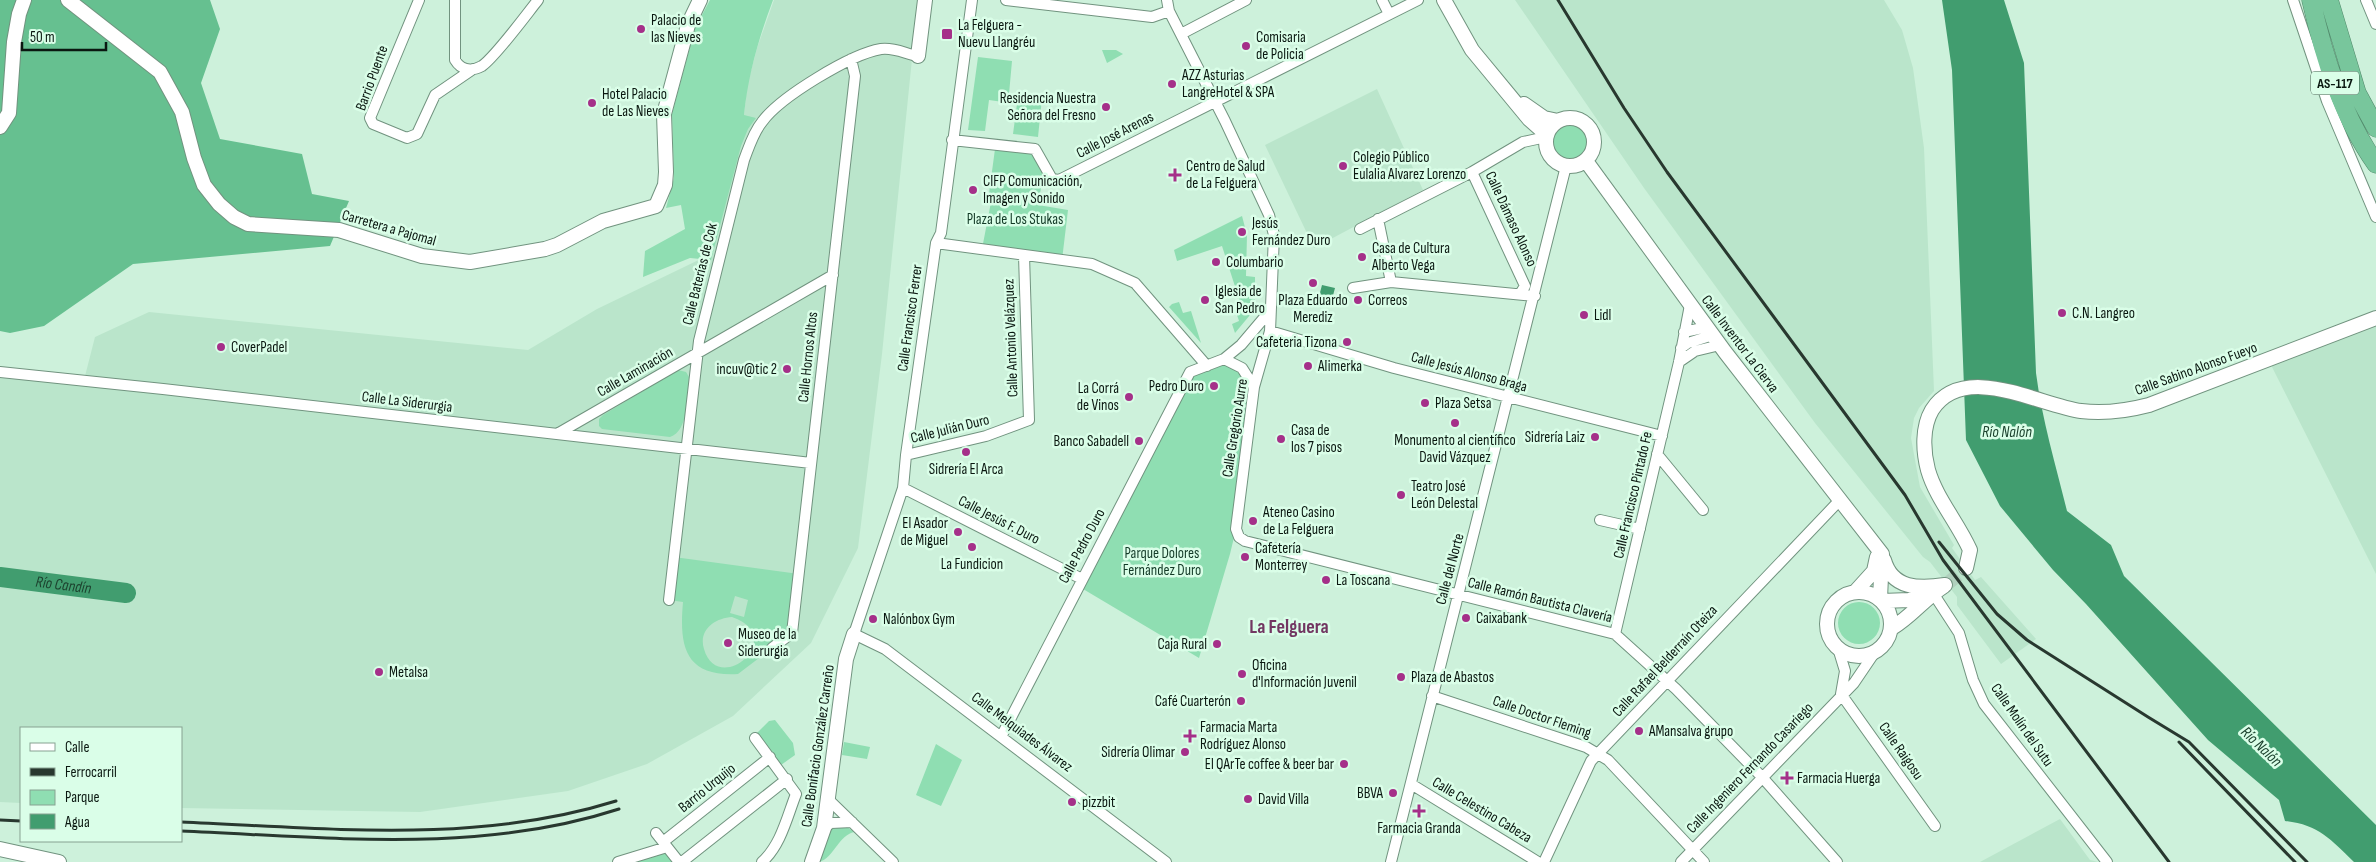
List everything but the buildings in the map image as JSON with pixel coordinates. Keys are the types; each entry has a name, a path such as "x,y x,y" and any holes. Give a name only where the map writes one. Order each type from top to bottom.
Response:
{"highway":[{"name":"AS-117","path":"2311,0 2319,33 2340,99 2375,165"},
{"name":"AS-117","path":"2329,0 2357,94 2376,128"}],"street":[{"path":"0,127 9,114 14,42 19,14 24,0"},
{"name":"Carretera a Pajomal","path":"68,0 160,72 182,112 199,174 219,204 234,217 259,227 293,226 339,230 422,256 470,262 545,249 557,245 603,221 656,206 664,185 666,172 664,114 688,25 700,0"},
{"name":"Barrio Puente","path":"419,0 370,118 373,124 407,138 417,134 435,95 473,69 482,66 538,0"},
{"path":"455,0 455,60 459,67 473,69"},
{"path":"918,56 925,0"},
{"name":"Calle Francisco Ferrer","path":"854,634 904,488 906,455 936,243 941,233 972,0"},
{"path":"1006,0 1152,17 1169,11"},
{"name":"Calle Gregorio Aurre","path":"1167,0 1169,11 1215,101 1269,215 1274,235 1269,312 1270,331 1254,387 1236,530"},
{"path":"1181,34 1246,0"},
{"path":"1382,0 1389,14"},
{"name":"Calle José Arenas","path":"952,140 1035,149 1052,179 1059,180 1418,0"},
{"path":"1444,0 1472,50 1511,94 1529,119 1547,136"},
{"path":"2293,0 2326,101 2376,217"},
{"path":"2366,0 2376,24"},
{"name":"Calle Baterías de Cok","path":"901,50 920,40"},
{"name":"Calle Baterías de Cok","path":"669,600 697,353 744,160 752,137 763,120 791,97 851,59 882,49 901,50 918,56"},
{"name":"Calle Hornos Altos","path":"772,648 792,633 855,76 851,59"},
{"path":"1511,94 1544,118 1558,121 1570,118 1581,120 1590,129 1594,138 1593,151 1586,161 1577,166 1566,166 1554,161 1547,151 1547,136 1551,127 1558,121"},
{"path":"1523,142 1528,135 1529,119"},
{"path":"1360,229 1472,172 1523,142 1547,136"},
{"name":"Calle Inventor La Cierva","path":"1586,161 1713,336 1839,502 1882,554"},
{"name":"Calle del Norte","path":"1392,862 1432,696 1510,398 1566,166"},
{"name":"Calle Dámaso Alonso","path":"1472,172 1525,286 1520,294"},
{"path":"1378,219 1391,282"},
{"path":"936,243 1092,264 1135,283 1207,366 1224,359 1240,345 1269,312"},
{"name":"Calle Antonio Velázquez","path":"1024,255 1029,420"},
{"name":"Calle Laminación","path":"557,434 832,275"},
{"name":"Calle Dámaso Alonso","path":"1522,279 1531,282 1540,277"},
{"path":"1353,288 1391,282 1535,296"},
{"name":"Calle Francisco Pintado Fe","path":"1615,634 1684,341 1690,305"},
{"name":"Calle Sabino Alonso Fueyo","path":"1966,568 1970,550 1928,470 1924,445 1926,425 1931,413 1938,402 1950,394 1969,388 1992,387 2080,411 2105,413 2130,410 2149,405 2376,318"},
{"name":"Calle Jesús Alonso Braga","path":"1270,331 1394,368 1662,436"},
{"path":"1684,341 1713,336"},
{"path":"1679,362 1713,336"},
{"path":"1224,359 1242,368 1254,387"},
{"name":"Calle Pedro Duro","path":"1002,735 1190,372 1207,366"},
{"name":"Calle La Siderurgia","path":"0,372 811,463"},
{"name":"Calle Julián Duro","path":"906,455 986,436 1029,420"},
{"path":"1657,454 1703,510"},
{"name":"Calle Jesús F. Duro","path":"904,488 1082,579"},
{"name":"Calle Rafael Belderraín Oteiza","path":"1544,862 1591,761 1839,502"},
{"path":"1600,520 1640,529"},
{"name":"Calle Ramón Bautista Clavería","path":"1236,530 1238,537 1245,541 1615,634 1668,681 1762,777 1837,862"},
{"path":"1855,592 1867,581 1878,560 1873,542"},
{"path":"1882,554 1887,572 1903,584 1939,589"},
{"path":"1881,600 1882,554"},
{"path":"1881,600 1909,600 1939,589"},
{"path":"1892,628 1902,622 1939,589"},
{"name":"Calle Molín del Sutu","path":"1939,589 1959,633 1973,680 1984,704 2107,862"},
{"path":"1838,648 1856,656 1875,652 1886,642 1892,628 1891,618 1881,600 1873,594 1855,592 1845,594 1830,609 1828,630 1838,648 1844,671 1841,694"},
{"name":"Calle Melquiades Álvarez","path":"854,634 885,649 1002,735 1166,862"},
{"name":"Calle Bonifacio González Carreño","path":"812,862 824,828 846,659 854,634"},
{"name":"Calle Ingeniero Fernando Casariego","path":"1681,862 1841,694 1854,683 1875,652"},
{"name":"Calle Raigosu","path":"1841,694 1935,826"},
{"name":"Calle Doctor Fleming","path":"1432,696 1586,747 1608,760 1704,862"},
{"path":"755,738 787,779 796,794 778,840 769,856 762,862"},
{"name":"Barrio Urquijo","path":"618,862 665,845 770,757"},
{"path":"656,833 681,862 787,779"},
{"name":"Calle Celestino Cabeza","path":"1411,784 1538,862"},
{"path":"828,799 893,862"},
{"path":"824,828 831,823 852,822"},
{"path":"0,849 59,862"}],"shaded area":[{"path":"0,0 210,0 220,29 201,83 220,139 302,154 312,194 349,201 330,246 133,264 44,326 10,333 0,331"},
{"path":"774,0 918,0 882,354 858,548 811,643 733,716 647,764 568,791 420,812 182,808 182,727 20,727 20,803 0,802 0,372 84,380 95,337 149,312 528,350 597,309 709,255 744,115 747,86 757,48"},
{"path":"1515,0 1884,0 1902,30 1913,68 1924,148 1934,391 1919,408 1914,418 1911,438 1920,487 1954,545 1952,548 1975,580 1981,577 2036,639 2001,664 1957,605 1957,597 1930,562 1923,557 1815,423 1644,188"},
{"name":"Colegio Público Eulalia Alvarez Lorenzo","path":"1377,89 1423,190 1314,248 1265,145"},
{"path":"2376,326 2376,574 2271,365"},
{"path":"2060,819 2090,860 2098,862 1980,862"}],"green space":[{"path":"710,0 773,0 763,28 748,85 744,115 756,118 748,129 741,146 711,260 690,258 643,277 645,251 685,229 681,205 666,208 674,178 672,114 695,28"},
{"path":"1102,50 1116,50 1123,54 1107,63"},
{"path":"978,57 1012,61 1009,94 1042,98 1038,137 1013,134 1017,104 989,100 985,131 968,130"},
{"path":"1570,118 1579,120 1587,125 1592,133 1594,142 1592,151 1587,159 1579,164 1570,166 1561,164 1553,159 1548,151 1546,142 1548,133 1553,125 1561,120"},
{"name":"Plaza de Los Stukas","path":"995,149 1018,150 1031,153 1037,157 1042,169 1042,184 1038,205 1068,210 1062,260 982,249 991,202 988,201"},
{"path":"1242,216 1247,235 1246,276 1255,277 1255,292 1250,292 1249,299 1255,299 1253,307 1241,305 1222,246 1177,261 1174,250"},
{"path":"1179,302 1183,313 1191,311 1201,343 1169,307"},
{"path":"1243,311 1250,315 1235,333 1232,324 1239,321 1236,312"},
{"name":"Parque Dolores Fernández Duro","path":"1231,362 1254,387 1236,529 1199,658 1078,586 1190,372"},
{"path":"678,370 686,372 689,377 686,412 681,428 676,433 670,437 602,429 599,426 599,419 603,415"},
{"name":"Museo de la Siderurgia","path":"674,557 799,574 792,633 738,674 720,674 706,670 696,664 689,656 682,633 683,602 669,600","holes":["735,596 748,600 744,617 730,613","732,617 748,626 754,637 752,649 745,659 734,666 722,667 712,663 704,649 703,636 709,626 720,620"]},
{"path":"1863,602 1871,605 1877,611 1880,623 1877,635 1871,641 1855,644 1847,641 1841,635 1838,619 1841,611 1847,605"},
{"path":"775,720 793,743 795,755 781,765 756,734 769,721"},
{"path":"844,742 870,747 867,759 842,755"},
{"path":"936,744 962,760 941,806 916,795"},
{"path":"845,826 855,832 845,837 829,856 819,862 829,830"},
{"path":"665,853 673,862 631,862"}],"water":[{"name":"Río Nalón","path":"1942,0 2004,0 2024,63 2036,373 2046,425 2067,511 2111,545 2124,576 2376,825 2376,862 2354,862 2323,834 2307,826 2285,821 2279,800 2208,740 2053,570 2000,506 1966,440 1952,70"},
{"path":"1322,285 1335,288 1330,307 1317,304"}],"waterway":[{"name":"Río Candín","path":"0,577 126,593"}],"tunnel":[{"path":"1947,584 1966,568"}],"railway":[{"path":"1558,0 1624,108 1667,172 1905,495 1943,560 2169,862"},
{"path":"1939,542 1997,614 2027,640 2189,742 2307,862"},
{"path":"2179,742 2295,862"},
{"path":"182,822 346,830 455,829 509,824 563,815 616,801"},
{"path":"182,831 347,839 457,838 512,833 566,823 619,809"},
{"path":"0,820 20,821"}],"place":[{"name":"Palacio de las Nieves","path":"641,29"},
{"name":"La Felguera - Nuevu Llangréu","path":"947,34"},
{"name":"Comisaria de Policia","path":"1246,46"},
{"name":"AZZ Asturias LangreHotel & SPA","path":"1172,84"},
{"name":"Hotel Palacio de Las Nieves","path":"592,103"},
{"name":"Residencia Nuestra Señora del Fresno","path":"1106,107"},
{"name":"Colegio Público Eulalia Alvarez Lorenzo","path":"1343,166"},
{"name":"Centro de Salud de La Felguera","path":"1175,175"},
{"name":"CIFP Comunicación, Imagen y Sonido","path":"973,190"},
{"name":"Jesús Fernández Duro","path":"1242,232"},
{"name":"Casa de Cultura Alberto Vega","path":"1362,257"},
{"name":"Columbario","path":"1216,262"},
{"name":"Plaza Eduardo Merediz","path":"1313,283"},
{"name":"Iglesia de San Pedro","path":"1205,300"},
{"name":"Correos","path":"1358,300"},
{"name":"C.N. Langreo","path":"2062,313"},
{"name":"Lidl","path":"1584,315"},
{"name":"Cafeteria Tizona","path":"1347,342"},
{"name":"CoverPadel","path":"221,347"},
{"name":"Alimerka","path":"1308,366"},
{"name":"incuv@tic 2","path":"787,369"},
{"name":"Pedro Duro","path":"1214,386"},
{"name":"La Corrá de Vinos","path":"1129,397"},
{"name":"Plaza Setsa","path":"1425,403"},
{"name":"Monumento al científico David Vázquez","path":"1455,423"},
{"name":"Sidrería Laiz","path":"1595,437"},
{"name":"Casa de los 7 pisos","path":"1281,439"},
{"name":"Banco Sabadell","path":"1139,441"},
{"name":"Sidrería El Arca","path":"966,452"},
{"name":"Teatro José León Delestal","path":"1401,495"},
{"name":"Ateneo Casino de La Felguera","path":"1253,521"},
{"name":"El Asador de Miguel","path":"958,532"},
{"name":"La Fundicion","path":"972,547"},
{"name":"Cafetería Monterrey","path":"1245,557"},
{"name":"La Toscana","path":"1326,580"},
{"name":"Caixabank","path":"1466,618"},
{"name":"Nalónbox Gym","path":"873,619"},
{"name":"Museo de la Siderurgia","path":"728,643"},
{"name":"Caja Rural","path":"1217,644"},
{"name":"Metalsa","path":"379,672"},
{"name":"Oficina d'Información Juvenil","path":"1242,674"},
{"name":"Plaza de Abastos","path":"1401,677"},
{"name":"Café Cuarterón","path":"1241,701"},
{"name":"AMansalva grupo","path":"1639,731"},
{"name":"Farmacia Marta Rodríguez Alonso","path":"1190,736"},
{"name":"Sidrería Olimar","path":"1185,752"},
{"name":"El QArTe coffee & beer bar","path":"1344,764"},
{"name":"Farmacia Huerga","path":"1787,778"},
{"name":"BBVA","path":"1393,793"},
{"name":"David Villa","path":"1248,799"},
{"name":"pizzbit","path":"1072,802"},
{"name":"Farmacia Granda","path":"1419,811"}],"district":[{"name":"La Felguera","path":"1289,627"}]}
